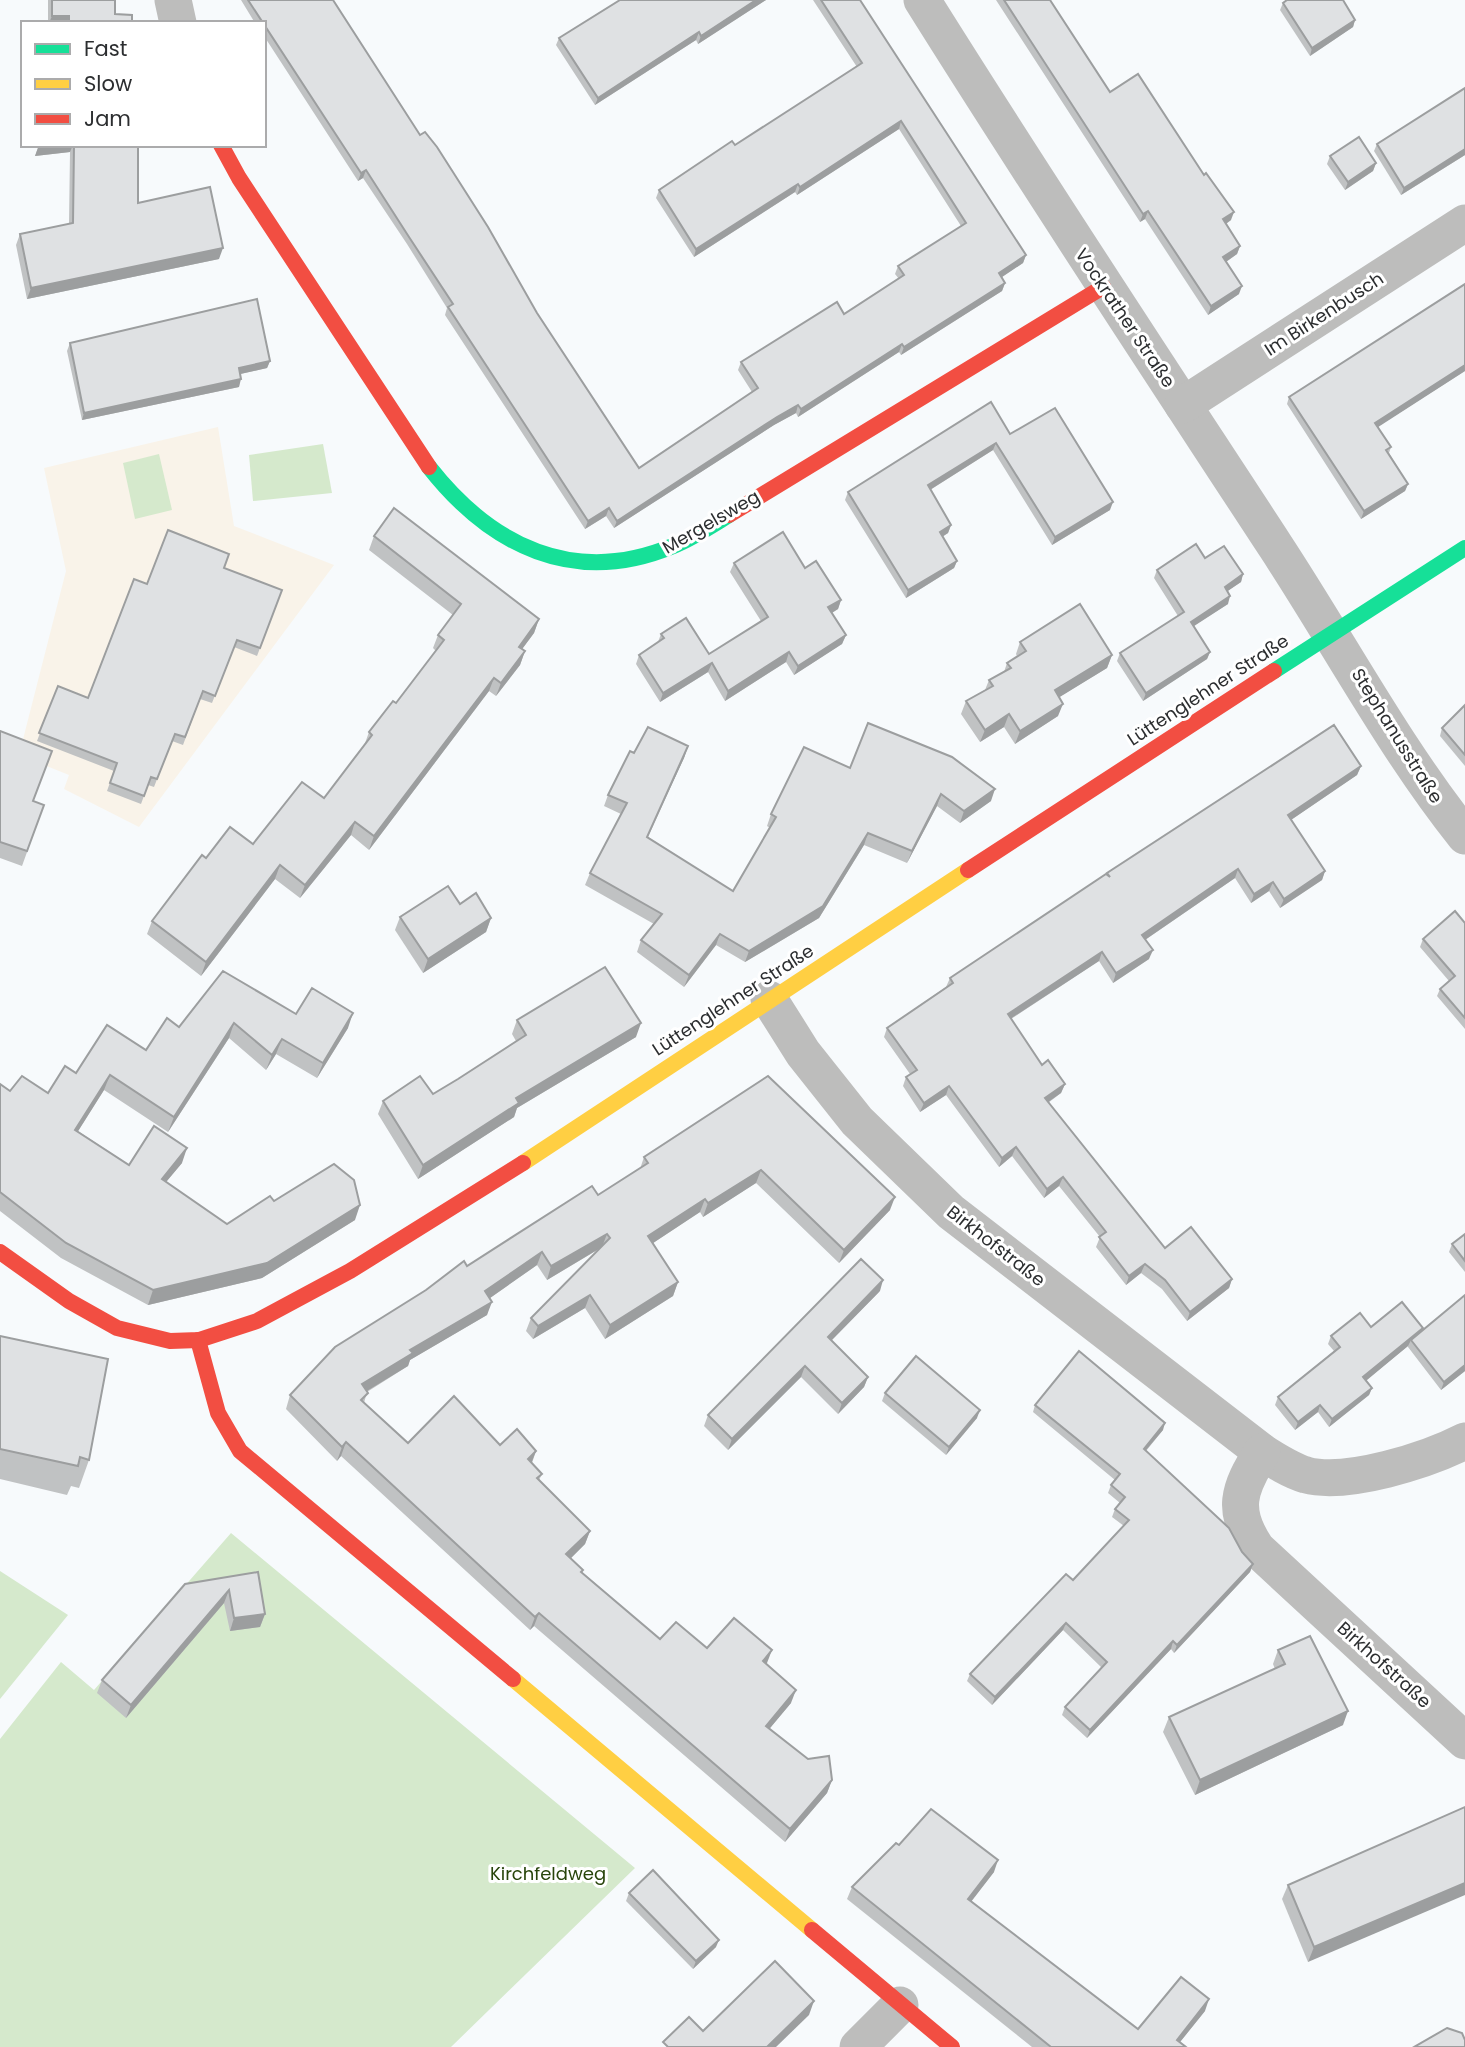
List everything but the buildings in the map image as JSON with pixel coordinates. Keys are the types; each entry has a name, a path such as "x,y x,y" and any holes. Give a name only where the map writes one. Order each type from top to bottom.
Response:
{"street":[{"path":"173,0 178,21"},
{"name":"Vockrather Straße","path":"922,0 1103,286 1332,634"},
{"name":"Mergelsweg","path":"222,147 239,178 402,427 454,500 502,539 526,551 552,558 610,562 637,559 660,553 687,540 1103,286"},
{"name":"Im Birkenbusch","path":"1183,405 1465,223"},
{"name":"Lüttenglehner Straße","path":"0,1252 104,1324 136,1336 156,1340 198,1340 229,1333 260,1320 380,1254 1064,805 1465,548"},
{"name":"Stephanusstraße","path":"1332,634 1436,799 1465,836"},
{"name":"Birkhofstraße","path":"769,999 803,1053 857,1121 951,1212 1262,1452 1308,1476 1343,1476 1419,1459 1465,1441"},
{"path":"198,1340 217,1410 230,1438 240,1451 952,2047"},
{"name":"Birkhofstraße","path":"1262,1452 1241,1492 1240,1514 1245,1531 1256,1549 1465,1741"},
{"path":"858,2047 900,2005"}],"shaded area":[{"path":"218,427 234,526 334,565 139,827 64,789 69,775 19,755 66,571 44,468"}],"green space":[{"path":"323,444 332,493 253,501 249,455"},
{"path":"159,454 172,510 135,519 123,463"},
{"name":"Kirchfeldweg","path":"231,1533 635,1868 451,2047 0,2047 0,1739 61,1662 94,1690"},
{"path":"0,1571 68,1615 0,1699"}],"traffic: fast":[{"path":"429,467 453,495 507,538 537,552 569,560 602,562 637,558 680,543 729,515"},
{"path":"1274,671 1465,548"}],"traffic: slow":[{"path":"523,1163 968,870"},
{"path":"513,1679 812,1930"}],"traffic: jam":[{"path":"222,147 239,178 429,467"},
{"path":"729,515 1103,287"},
{"path":"968,870 1274,671"},
{"path":"0,1252 69,1301 117,1328 170,1341 199,1340 257,1321 350,1271 523,1163"},
{"path":"198,1340 218,1413 240,1451 513,1679"},
{"path":"812,1930 952,2047"}]}
